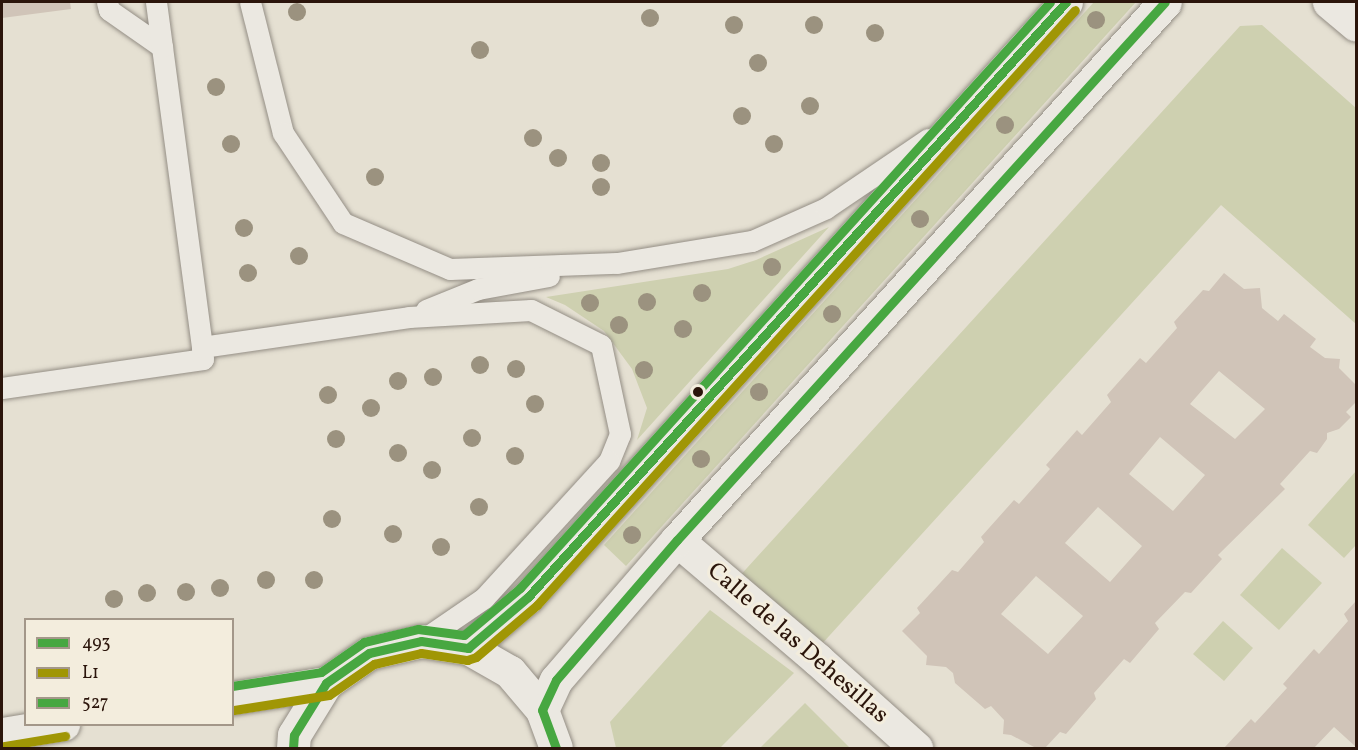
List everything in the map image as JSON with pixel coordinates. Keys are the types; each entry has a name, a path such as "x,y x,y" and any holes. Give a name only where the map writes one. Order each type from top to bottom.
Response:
{"main road":[{"path":"468,648 528,597 1065,2"},
{"path":"542,710 556,680 677,540 1165,2"},
{"path":"1329,2 1356,25"},
{"path":"1345,2 1356,17"},
{"name":"Calle de las Dehesillas","path":"677,540 818,660 916,748"},
{"path":"293,748 294,735 326,683 369,653 421,641 468,648 510,672 542,710 556,748"},
{"path":"234,698 326,683"},
{"path":"2,734 51,726"}],"lane":[{"path":"107,2 109,10 162,47"},
{"path":"156,2 203,353"},
{"path":"250,2 283,133 343,223 450,269 617,263"},
{"path":"408,317 478,289 617,263 752,242 826,208 961,118"},
{"path":"2,388 408,317 531,310 601,345 620,434 609,461 484,598 421,641"}],"green space":[{"path":"1094,2 1136,2 626,566 604,545"},
{"path":"1262,25 1356,108 1356,324 1221,205 820,646 737,579 1240,26"},
{"path":"829,227 637,440 647,408 632,369 604,331 565,305 546,297 728,269 756,260"},
{"path":"1356,471 1356,545 1344,558 1308,525"},
{"path":"1282,548 1322,583 1279,630 1240,595"},
{"path":"710,610 794,673 720,748 616,748 610,722"},
{"path":"1223,621 1253,648 1224,681 1193,654"},
{"path":"805,703 850,748 760,748"}],"building":[{"path":"2,2 70,2 71,9 2,18"},
{"path":"1224,273 1244,289 1260,288 1262,308 1278,321 1284,314 1316,339 1310,347 1325,358 1340,359 1339,368 1356,385 1356,402 1346,412 1351,417 1339,429 1327,433 1327,439 1317,453 1310,451 1280,484 1285,489 1218,555 1222,559 1191,593 1185,592 1155,623 1159,629 1130,663 1124,659 1094,693 1096,699 1066,734 1060,732 1045,748 1036,748 1011,735 1003,734 1004,720 991,706 985,709 955,683 953,673 946,667 926,665 927,656 902,631 920,613 917,608 952,570 958,572 984,542 981,537 1014,500 1019,504 1050,469 1046,465 1077,430 1082,435 1111,402 1107,395 1140,358 1146,363 1177,328 1174,322 1203,290 1209,291","holes":["1219,371 1265,409 1235,439 1190,404","1160,437 1205,475 1173,511 1129,474","1098,507 1142,546 1110,582 1065,543","1036,576 1083,616 1048,654 1001,614"]},
{"path":"1356,601 1356,747 1334,727 1314,748 1224,748 1251,719 1255,723 1287,688 1283,684 1314,649 1319,654 1348,621 1344,614"}],"transit line":[{"name":"527","path":"234,686 321,672 364,642 418,629 464,635 520,588 1050,2"},
{"name":"493","path":"293,748 294,735 326,683 369,653 421,641 468,648 528,597 1066,2"},
{"name":"493","path":"556,748 542,710 556,680 677,540 1165,2"},
{"name":"L1","path":"234,710 329,695 374,664 421,653 467,660 476,657 537,605 1075,10"},
{"name":"L1","path":"4,746 65,736"}]}
